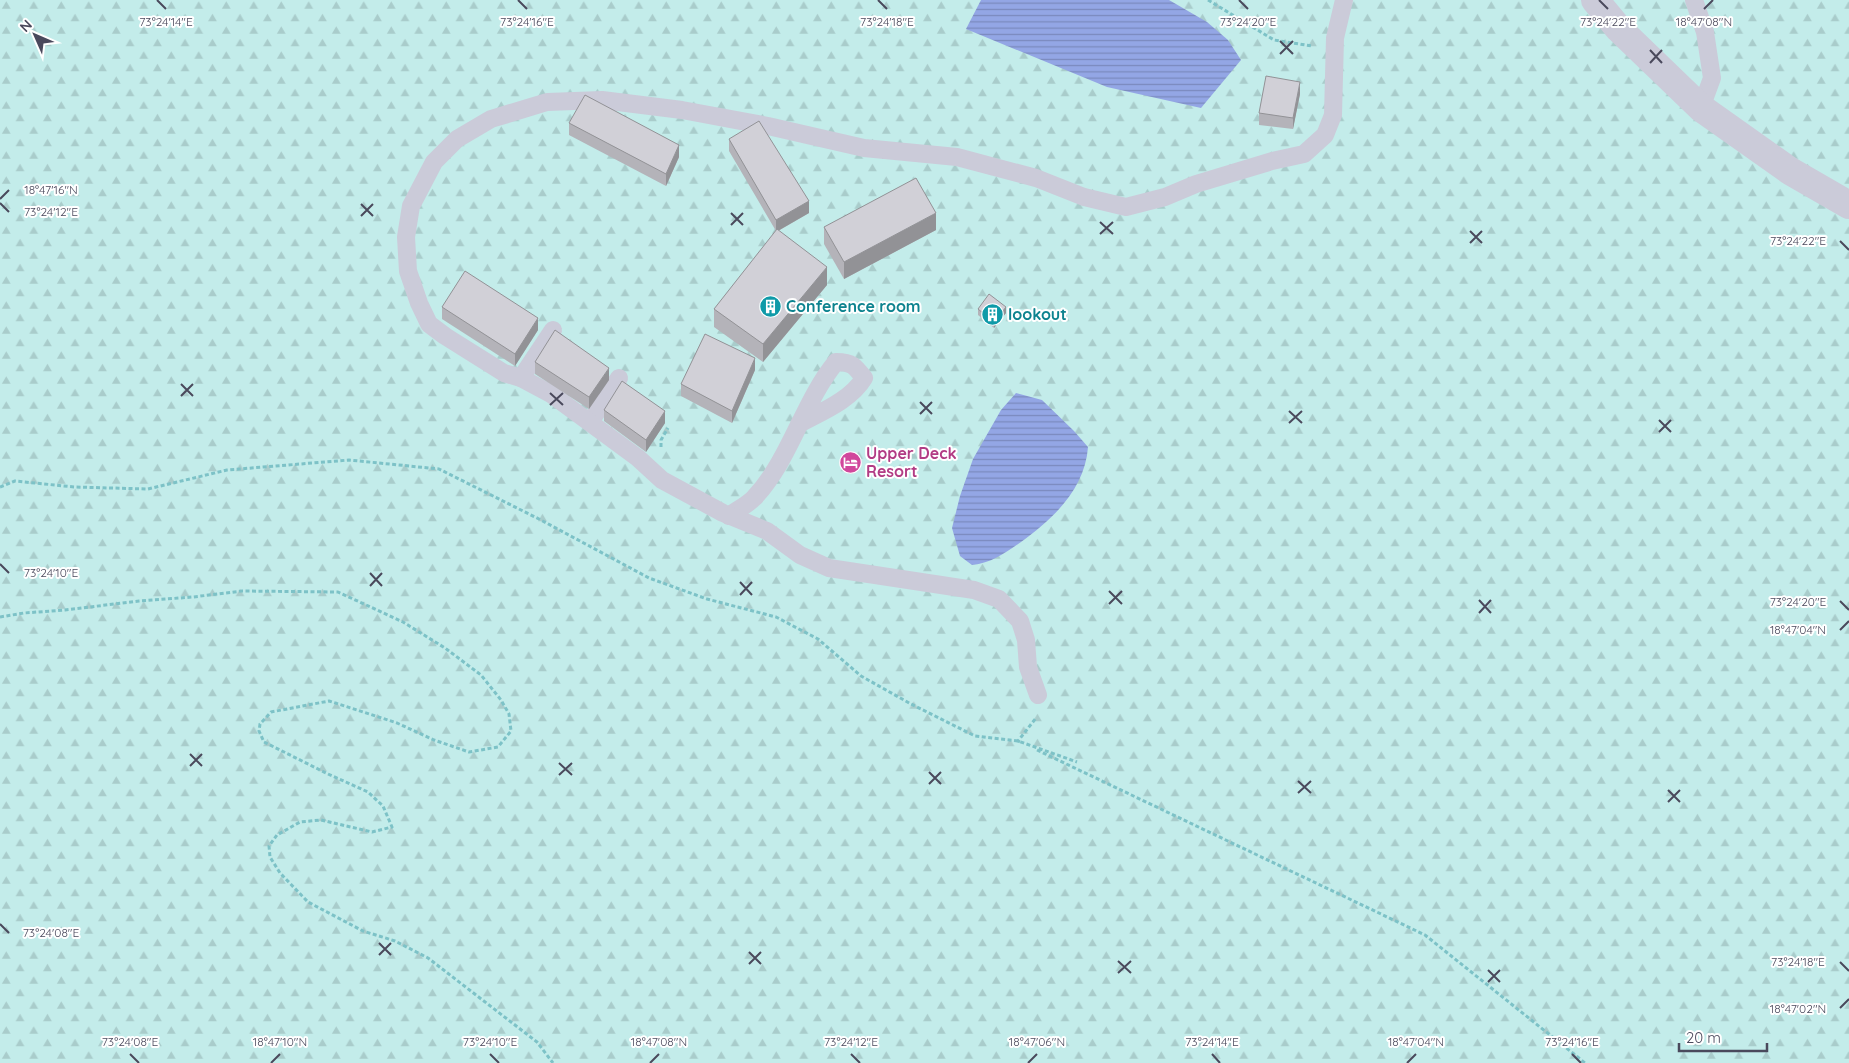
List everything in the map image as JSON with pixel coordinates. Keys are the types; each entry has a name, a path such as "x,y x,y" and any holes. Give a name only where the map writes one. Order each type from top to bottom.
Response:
{"street":[{"path":"1595,0 1619,29 1701,108 1790,172 1849,205"}],"lane":[{"path":"1038,695 1028,667 1026,640 1020,621 999,599 974,590 830,568 800,554 767,531 729,516 662,480 638,458 551,394 521,378 504,372 429,324 419,303 408,271 406,236 411,206 434,162 457,139 491,119 546,102 602,100 682,110 768,126 864,148 957,157 1036,178 1084,197 1126,206 1165,198 1196,184 1272,161 1304,154 1325,135 1333,115 1335,38 1344,0"},
{"path":"1694,0 1705,32 1712,78 1701,108"},
{"path":"521,378 554,330"},
{"path":"590,422 620,378"},
{"path":"729,516 753,499 778,467 799,424"}],"path":[{"path":"1208,0 1274,40 1334,50"},
{"path":"0,487 15,481 74,487 148,490 227,470 348,460 438,469 539,519 649,578 707,599 776,617 818,639 861,676 911,704 976,736 1018,741 1076,762"},
{"path":"0,618 24,613 242,591 338,592 403,622 445,648 481,675 501,700 509,714 511,731 498,747 469,752 434,740 397,723 330,701 271,712 260,724 259,732 264,742 368,792 383,806 392,827 372,832 321,820 300,822 277,835 269,846 270,857 280,873 308,902 363,932 396,941 428,958 537,1042 553,1063"},
{"path":"1018,741 1425,935 1585,1063"}],"green space":[{"path":"0,0 1849,0 1849,1063 0,1063"}],"water":[{"path":"981,0 1169,0 1207,22 1228,40 1241,60 1201,108 1107,87 966,29"},
{"path":"1016,393 1042,400 1074,431 1088,447 1086,462 1074,489 1065,502 1045,523 1004,554 992,560 972,565 960,556 952,528 960,496 973,459 1001,410"}],"building":[{"path":"1266,76 1300,82 1293,118 1259,113"},
{"path":"585,95 679,145 666,174 569,123"},
{"path":"759,121 809,201 776,220 729,139"},
{"path":"916,178 936,213 844,262 824,227"},
{"name":"Conference room","path":"777,229 827,267 763,344 714,309"},
{"path":"465,271 538,318 515,354 442,307"},
{"path":"989,294 1006,307 994,322 978,309"},
{"path":"555,330 609,368 589,397 535,362"},
{"path":"705,334 755,358 732,411 681,384"},
{"path":"622,381 665,411 646,440 604,410"}],"place":[{"name":"Conference room","path":"770,306"},
{"name":"lookout","path":"992,314"},
{"name":"Upper Deck Resort","path":"850,462"}]}
